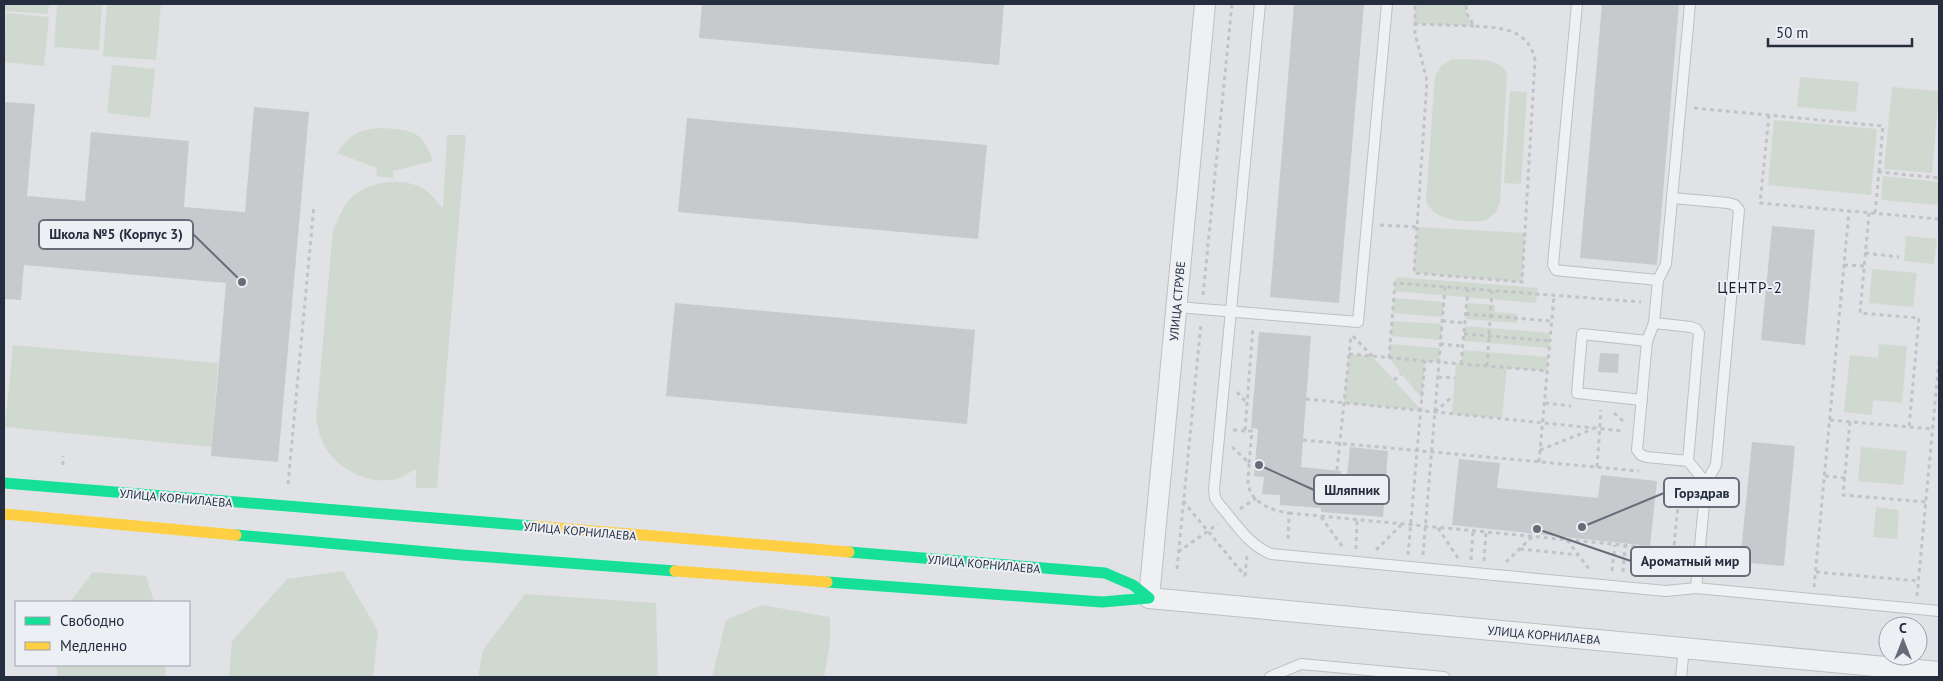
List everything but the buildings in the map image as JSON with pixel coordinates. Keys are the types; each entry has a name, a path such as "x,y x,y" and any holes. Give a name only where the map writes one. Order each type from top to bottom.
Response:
{"street":[{"name":"УЛИЦА СТРУВЕ","path":"1149,598 1205,4"},
{"name":"УЛИЦА КОРНИЛАЕВА","path":"4,482 1105,573 1133,585 1149,598"},
{"name":"УЛИЦА КОРНИЛАЕВА","path":"4,514 462,555 1102,602 1149,598 1939,672"}],"lane":[{"path":"1260,4 1219,436 1215,498 1249,540 1260,549 1272,554 1287,556 1606,585 1670,590 1696,588 1939,611"},
{"path":"1177,307 1358,322 1387,4"},
{"path":"1577,4 1553,265 1556,270 1658,280"},
{"path":"1690,4 1666,264 1658,280 1654,323 1648,341 1637,450 1641,455 1688,461 1704,480"},
{"path":"1672,198 1728,203 1735,205 1738,210 1716,465 1704,480 1696,588"},
{"path":"1654,323 1696,328 1699,333 1688,461"},
{"path":"1642,400 1577,393 1582,334 1648,341"},
{"path":"1681,677 1684,648"},
{"path":"1270,677 1301,664 1444,677"}],"path":[{"path":"1177,569 1232,4"},
{"path":"1414,24 1501,28 1518,34 1530,45 1535,60 1522,282 1414,274 1428,81 1414,24 1415,4"},
{"path":"1466,4 1466,14 1474,26"},
{"path":"1680,107 1883,126 1875,214"},
{"path":"1769,115 1760,203 1939,220"},
{"path":"1879,172 1939,178"},
{"path":"288,487 314,205"},
{"path":"1813,599 1849,211"},
{"path":"1869,213 1860,312 1919,318 1909,427"},
{"path":"1367,224 1417,227"},
{"path":"1865,253 1900,256"},
{"path":"1844,264 1864,266"},
{"path":"1389,358 1395,283 1656,304"},
{"path":"1422,568 1445,287"},
{"path":"1462,364 1468,289"},
{"path":"1487,366 1492,291"},
{"path":"1539,462 1554,296"},
{"path":"1254,314 1245,431 1252,431 1248,483 1252,494 1271,509 1290,513 1357,520 1674,550"},
{"path":"1466,314 1551,322"},
{"path":"1442,321 1465,323"},
{"path":"1337,470 1352,322"},
{"path":"1351,334 1372,356"},
{"path":"1464,334 1550,341"},
{"path":"1440,344 1463,346"},
{"path":"1349,354 1547,371"},
{"path":"1916,609 1933,429 1937,406 1939,360"},
{"path":"1407,567 1425,361"},
{"path":"1394,380 1402,374"},
{"path":"1438,376 1455,378"},
{"path":"1435,412 1453,396"},
{"path":"1306,399 1629,432 1624,420 1613,412 1592,408"},
{"path":"1544,403 1573,406"},
{"path":"1598,467 1601,410"},
{"path":"1830,420 1933,429"},
{"path":"1850,422 1843,495 1926,502"},
{"path":"1540,450 1594,428"},
{"path":"1219,436 1249,463"},
{"path":"1303,440 1644,472"},
{"path":"1626,470 1627,460"},
{"path":"1672,474 1704,480"},
{"path":"1670,590 1680,475"},
{"path":"1825,476 1844,478"},
{"path":"1183,501 1244,576"},
{"path":"1287,556 1290,513"},
{"path":"1321,516 1357,562"},
{"path":"1357,520 1357,562"},
{"path":"1357,562 1402,524"},
{"path":"1437,527 1469,572"},
{"path":"1469,572 1473,531"},
{"path":"1483,574 1486,532"},
{"path":"1494,575 1533,537"},
{"path":"1566,540 1606,585"},
{"path":"1606,585 1615,545"},
{"path":"1622,586 1625,546"},
{"path":"1520,549 1578,555"},
{"path":"1816,572 1919,582"}],"shaded area":[{"path":"4,4 49,4 48,14 4,11"},
{"path":"57,4 102,4 99,50 54,47"},
{"path":"107,4 161,4 156,60 103,56"},
{"path":"1415,4 1466,4 1467,14 1474,26 1414,24"},
{"path":"6,13 49,17 44,66 4,62"},
{"path":"1453,59 1484,60 1498,64 1504,68 1507,74 1500,202 1496,212 1487,220 1461,221 1443,217 1435,213 1426,200 1435,77 1440,67"},
{"path":"112,65 155,69 150,118 107,113"},
{"path":"1800,77 1859,82 1856,112 1797,107"},
{"path":"1892,87 1939,91 1932,173 1884,169"},
{"path":"1510,91 1527,92 1521,184 1504,183"},
{"path":"1774,120 1877,129 1871,195 1768,185"},
{"path":"382,128 408,131 420,137 425,143 433,161 393,171 393,178 376,176 377,168 337,153 356,134"},
{"path":"447,135 466,135 437,488 416,488 416,469 396,479 374,480 363,477 343,466 327,450 321,439 316,419 333,230 342,210 350,199 358,193 377,184 387,182 409,183 418,186 427,191 443,208"},
{"path":"1883,176 1939,182 1939,205 1881,200"},
{"path":"1417,227 1525,233 1522,282 1414,273"},
{"path":"1906,236 1937,239 1934,264 1904,261"},
{"path":"1872,269 1917,273 1913,307 1869,303"},
{"path":"1396,277 1538,288 1536,303 1394,291"},
{"path":"1394,298 1444,302 1442,317 1392,313"},
{"path":"1467,303 1495,305 1495,312 1517,314 1517,323 1466,319"},
{"path":"1392,321 1442,324 1441,340 1391,336"},
{"path":"1465,326 1550,333 1549,348 1464,341"},
{"path":"1390,344 1440,348 1439,362 1425,361 1422,399 1389,358"},
{"path":"1879,344 1907,346 1902,403 1873,400 1872,415 1844,412 1850,355 1878,358"},
{"path":"13,345 218,363 212,447 5,427"},
{"path":"1463,350 1548,357 1547,371 1507,368 1502,418 1452,414 1456,363 1461,364"},
{"path":"1349,354 1372,356 1421,410 1344,403"},
{"path":"1861,447 1907,451 1903,485 1858,481"},
{"path":"1876,507 1899,510 1897,539 1873,537"},
{"path":"343,571 378,631 373,677 229,677 232,641 287,579"},
{"path":"93,572 146,576 154,601 71,601"},
{"path":"525,594 656,603 658,677 478,677 483,650"},
{"path":"762,605 830,617 830,642 824,677 712,677 726,620"},
{"path":"57,666 166,666 165,677 57,677"}],"traffic: fast":[{"path":"4,483 533,526"},
{"path":"236,535 675,571"},
{"path":"827,582 1102,602 1149,598 1133,585 1105,573 849,552"}],"traffic: slow":[{"path":"4,514 236,535"},
{"path":"533,526 849,552"},
{"path":"675,571 827,582"}],"place":[{"name":"Школа №5 (Корпус 3)","path":"242,282"},
{"name":"Шляпник","path":"1259,465"},
{"name":"Горздрав","path":"1582,527"},
{"name":"Ароматный мир","path":"1537,529"}],"district":[{"name":"ЦЕНТР-2","path":"1750,287"}]}
